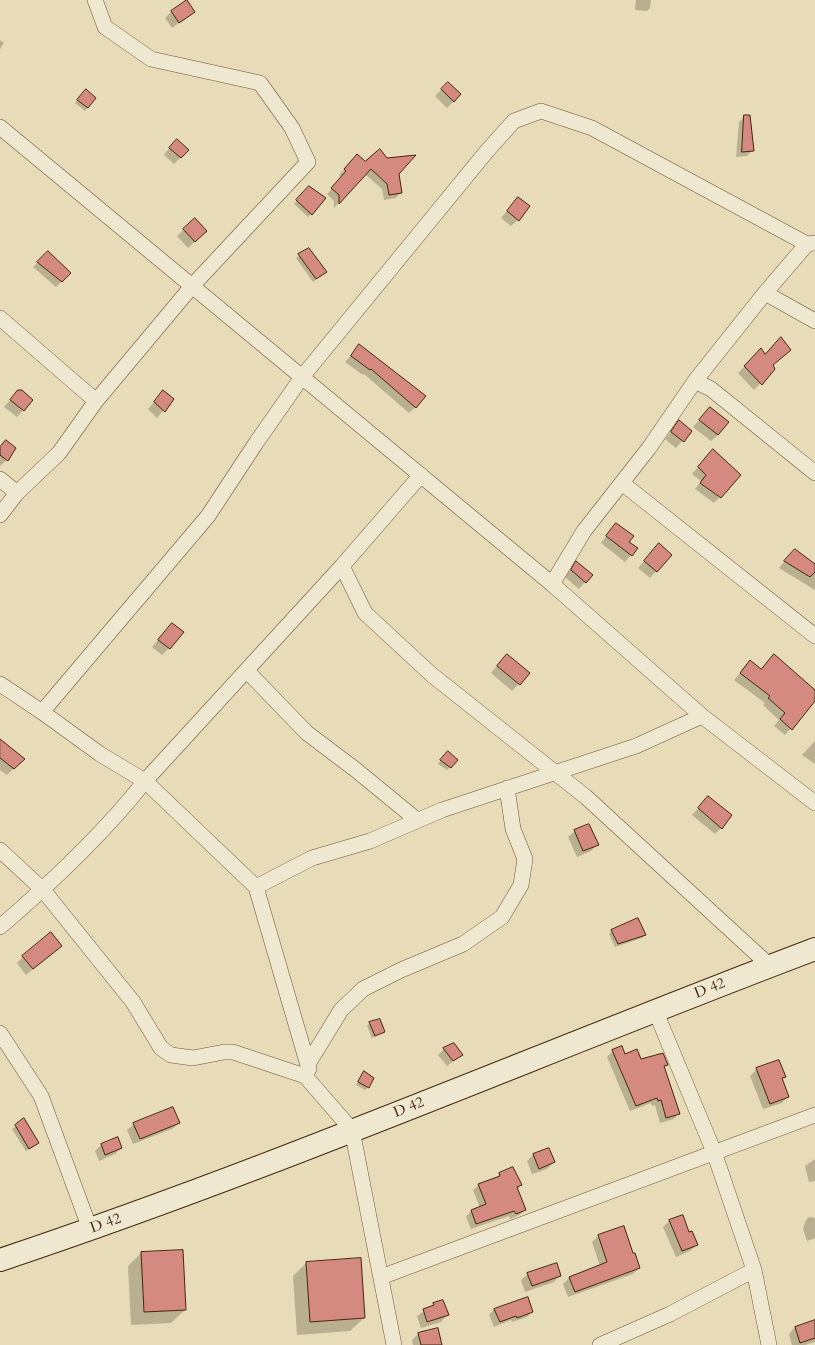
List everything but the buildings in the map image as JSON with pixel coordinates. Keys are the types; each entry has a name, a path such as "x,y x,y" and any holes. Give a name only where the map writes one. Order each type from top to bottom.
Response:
{"street":[{"path":"0,516 17,493 59,453 96,400 193,285 308,162 292,128 260,83 151,59 105,27 95,0"},
{"path":"42,712 208,516 302,377 491,146 514,121 541,111 592,128 811,244 765,293 695,380 649,448 584,531 552,584"},
{"path":"0,127 193,285 552,584 702,716 813,799"},
{"path":"765,293 815,321"},
{"path":"0,318 96,400"},
{"path":"695,380 711,388 815,473"},
{"path":"0,927 43,890 131,798 145,780 247,671 342,566 420,475"},
{"path":"0,479 17,493"},
{"path":"622,482 815,636"},
{"path":"342,566 365,613 432,675 586,797 770,966"},
{"path":"247,671 307,733 356,770 417,820"},
{"path":"0,684 100,754 145,780 256,887 314,1084"},
{"path":"256,887 312,858 370,840 442,810 636,746 702,716"},
{"path":"308,1064 341,1010 363,990 401,970 463,944 502,917 521,885 525,859 513,829 507,788"},
{"path":"0,850 43,890 133,1002 161,1048 171,1055 192,1058 224,1052 233,1052 300,1073 314,1084 352,1130 394,1345"},
{"name":"D 42","path":"0,1260 90,1230 237,1176 655,1010 815,949"},
{"path":"655,1010 714,1152 754,1270 769,1345"},
{"path":"0,1033 41,1096 90,1230"},
{"path":"381,1277 815,1114"},
{"path":"600,1345 670,1314 754,1270"}]}
